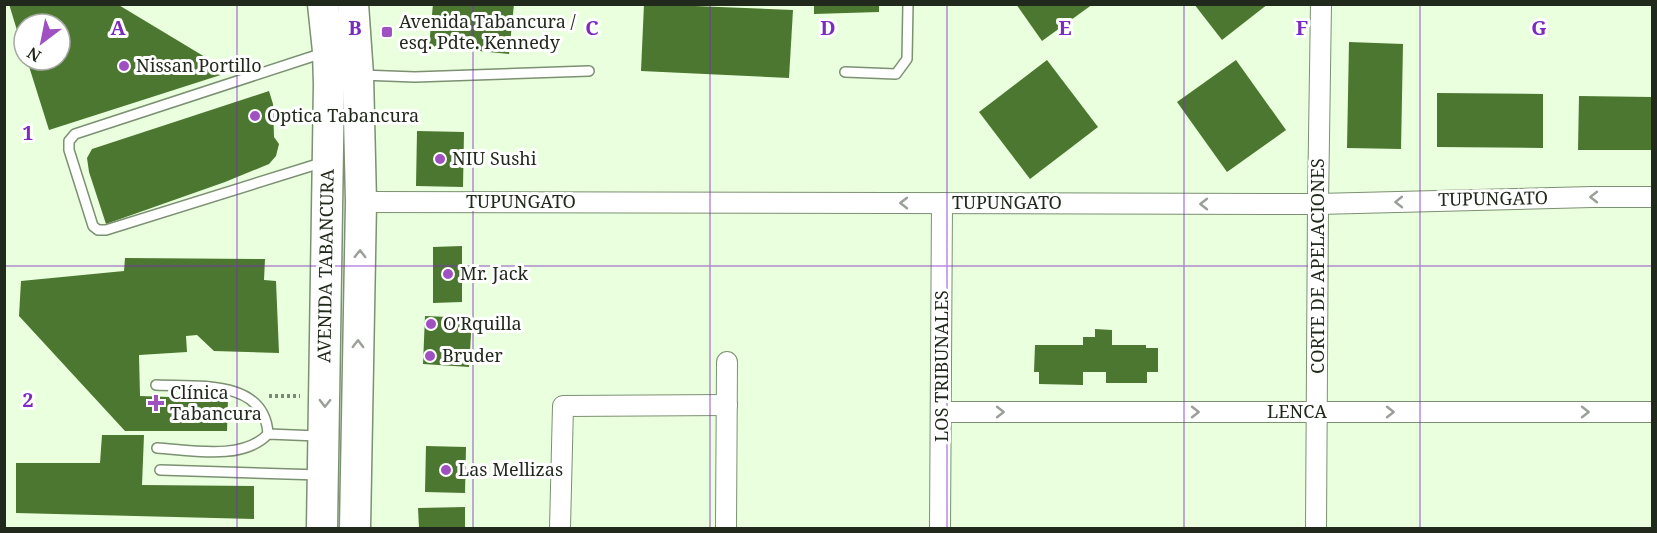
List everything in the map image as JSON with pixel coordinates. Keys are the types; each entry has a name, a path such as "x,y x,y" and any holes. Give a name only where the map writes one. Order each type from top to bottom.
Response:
{"main road":[{"name":"AVENIDA TABANCURA","path":"322,528 328,161 328,51 323,4"},
{"name":"AVENIDA TABANCURA","path":"353,4 358,70 361,202 353,528"},
{"path":"358,70 369,4"},
{"path":"324,436 336,454 353,528"}],"street":[{"name":"CORTE DE APELACIONES","path":"1316,528 1317,204 1321,4"},
{"name":"TUPUNGATO","path":"361,202 1317,204 1653,197"},
{"name":"LOS TRIBUNALES","path":"940,528 942,203"},
{"path":"726,528 727,362"},
{"path":"560,528 563,406 727,405"},
{"name":"LENCA","path":"942,412 1653,412"}],"lane":[{"path":"845,72 896,74 903,67 908,59 908,4"},
{"path":"328,51 75,134 69,141 69,150 93,226 98,230 106,230 328,161"},
{"path":"358,70 415,76 589,71"},
{"path":"156,385 233,390 246,395 262,412 268,434"},
{"path":"157,448 234,451 261,441 268,434 324,436"},
{"path":"160,470 323,475"}],"path":[{"path":"246,395 325,396"}],"building":[{"name":"Nissan Portillo","path":"9,4 117,4 230,72 49,130 31,72 72,72 72,12 12,12 12,14"},
{"path":"433,4 514,4 509,54 429,46"},
{"path":"644,4 793,10 789,78 641,71"},
{"path":"814,4 879,4 879,12 814,14"},
{"path":"1016,4 1093,4 1042,41"},
{"path":"1194,4 1268,4 1222,40"},
{"path":"1349,42 1403,44 1401,149 1347,148"},
{"path":"1047,60 1098,127 1030,179 979,112"},
{"path":"1236,60 1286,130 1227,172 1177,102"},
{"path":"269,91 273,104 274,137 279,144 276,156 269,164 106,224 89,172 87,158 92,149"},
{"path":"1437,93 1543,94 1543,148 1437,147"},
{"path":"1579,96 1652,97 1652,150 1578,150"},
{"name":"NIU Sushi","path":"417,131 464,132 463,187 416,186"},
{"name":"Mr. Jack","path":"462,246 462,302 433,303 433,247"},
{"path":"125,258 265,259 264,280 276,281 279,353 214,351 197,335 186,336 187,352 139,355 140,396 228,399 227,431 125,431 19,316 21,281 124,271"},
{"path":"425,316 472,318 469,367 423,364"},
{"path":"1095,329 1112,330 1112,345 1146,345 1146,348 1158,348 1158,372 1147,372 1147,383 1106,383 1106,372 1083,372 1083,385 1039,384 1039,372 1034,372 1035,345 1083,345 1083,337 1095,337"},
{"path":"102,435 144,435 142,485 254,486 254,519 16,513 16,463 100,463"},
{"name":"Las Mellizas","path":"426,446 466,447 465,493 425,492"},
{"path":"465,507 465,528 419,528 418,508"}],"place":[{"name":"Avenida Tabancura / esq. Pdte. Kennedy","path":"387,32"},
{"name":"Nissan Portillo","path":"124,66"},
{"name":"Optica Tabancura","path":"255,116"},
{"name":"NIU Sushi","path":"440,159"},
{"name":"Mr. Jack","path":"448,274"},
{"name":"O'Rquilla","path":"431,324"},
{"name":"Bruder","path":"430,356"},
{"name":"Clínica Tabancura","path":"156,403"},
{"name":"Las Mellizas","path":"446,470"}]}
